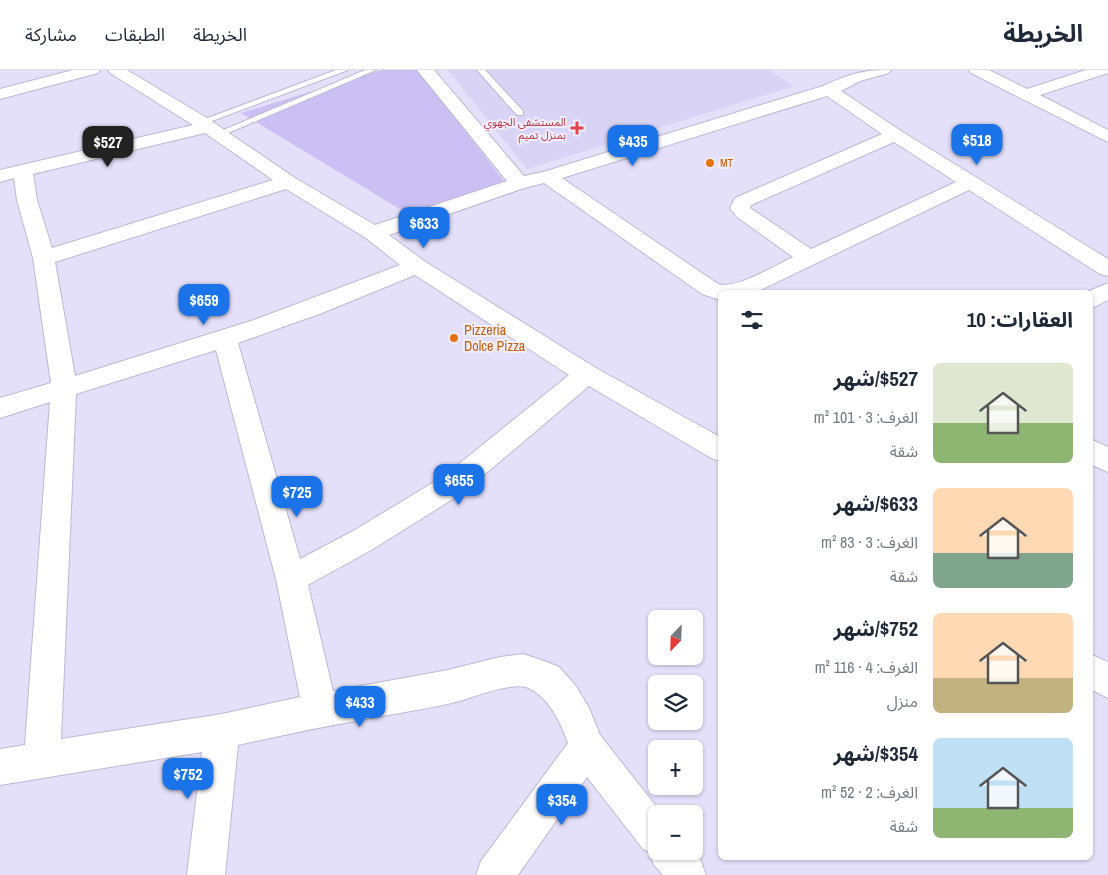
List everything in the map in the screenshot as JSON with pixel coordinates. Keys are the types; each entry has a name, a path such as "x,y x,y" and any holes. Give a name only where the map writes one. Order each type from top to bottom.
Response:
{"street":[{"path":"0,94 92,70"},
{"path":"116,70 209,128 288,182 374,233 416,266 588,374 718,449"},
{"path":"425,70 519,183"},
{"path":"374,233 519,183 547,177 828,90 856,74 883,70"},
{"path":"977,70 1108,137"},
{"path":"1024,95 1102,70"},
{"path":"828,90 895,135 1108,269"},
{"path":"42,761 64,388 44,258 27,200 11,173 209,128"},
{"path":"809,258 744,213 740,208 742,202 895,135"},
{"path":"547,177 710,289 718,292"},
{"path":"44,258 288,182"},
{"path":"740,290 971,182"},
{"path":"0,408 225,339 352,293 416,266"},
{"path":"1093,299 1108,290"},
{"path":"225,339 291,579 320,710"},
{"path":"291,579 363,540 454,484 588,374"},
{"path":"1093,452 1108,461"},
{"path":"0,767 222,731 320,710 448,687 500,673 524,670 547,678 564,698 577,720 587,747 648,826"},
{"path":"1093,672 1108,681"},
{"path":"206,875 222,731"},
{"path":"495,875 587,747"},
{"path":"675,860 687,875"}],"lane":[{"path":"209,128 344,70"},
{"path":"209,128 372,70"},
{"path":"481,70 520,113"}],"shaded area":[{"path":"382,70 418,70 504,181 408,214 241,113"},
{"name":"المستشفى الجهوي بمنزل تميم","path":"448,70 769,70 794,86 527,169"}],"place":[{"name":"المستشفى الجهوي بمنزل تميم","path":"577,128"},
{"name":"MT","path":"710,163"},
{"name":"Pizzeria Dolce Pizza","path":"454,338"}]}
